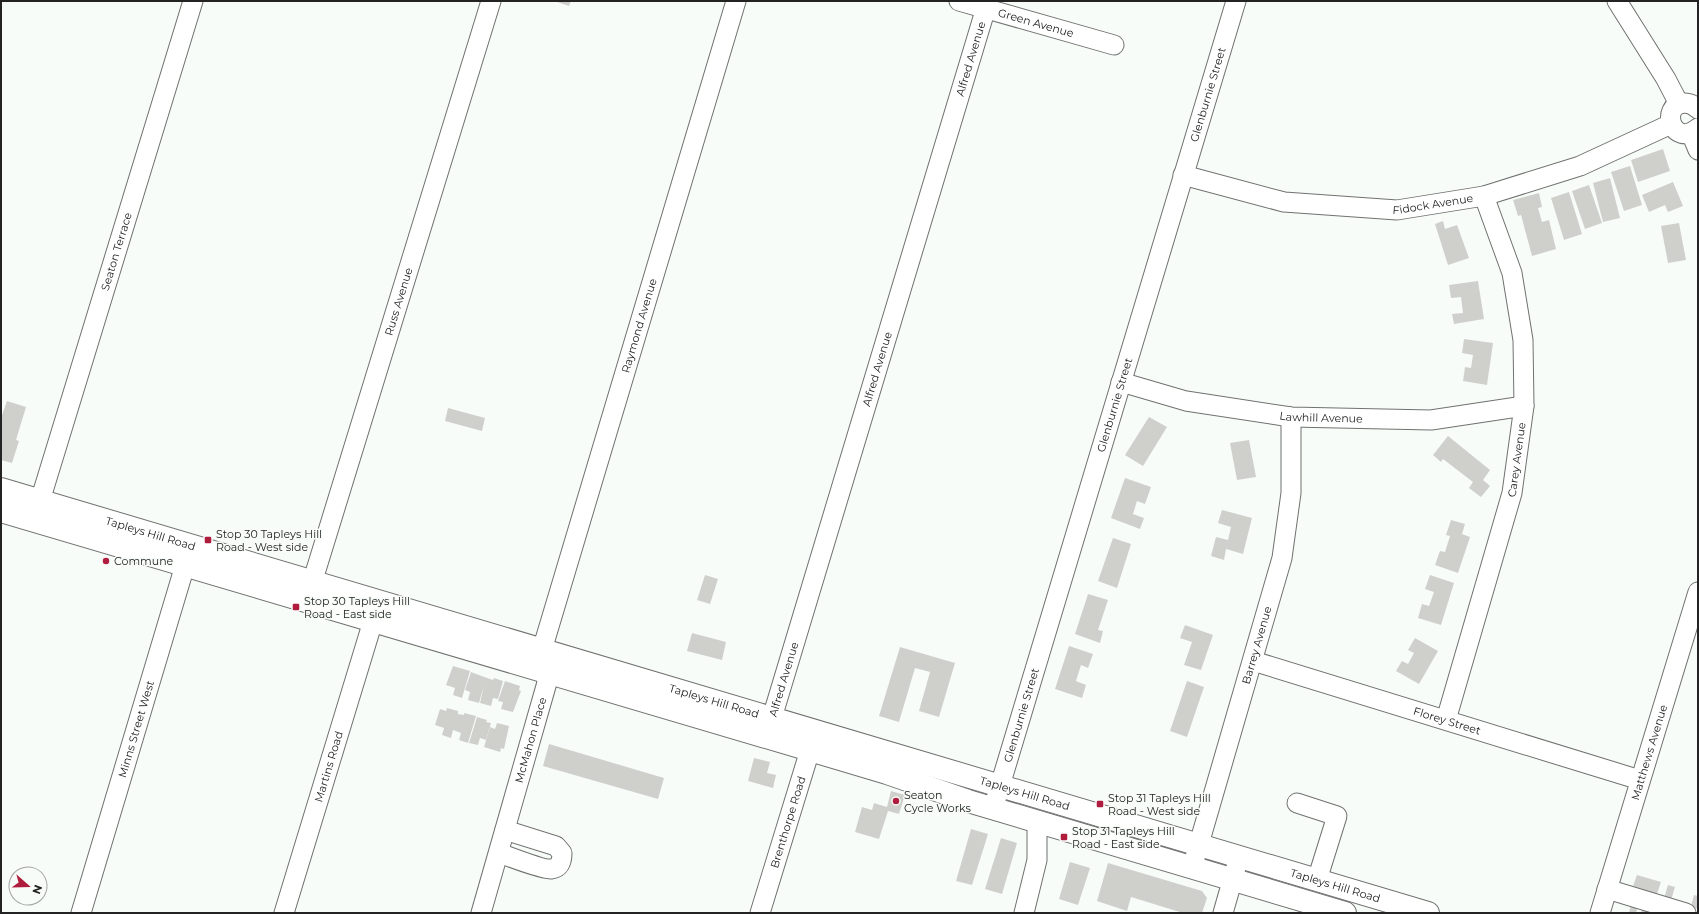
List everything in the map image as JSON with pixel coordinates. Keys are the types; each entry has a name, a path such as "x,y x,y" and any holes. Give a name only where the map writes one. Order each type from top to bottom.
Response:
{"main road":[{"name":"Tapleys Hill Road","path":"1,490 40,501 188,556"},
{"name":"Tapleys Hill Road","path":"1,511 188,556 309,592 542,650 769,727 813,740 999,786 1317,880 1406,910 1428,913"},
{"name":"Tapleys Hill Road","path":"309,592 372,621 549,672 769,727"},
{"name":"Tapleys Hill Road","path":"813,740 992,809 1344,913"}],"street":[{"name":"Seaton Terrace","path":"40,501 193,1"},
{"name":"Russ Avenue","path":"309,592 491,1"},
{"name":"Raymond Avenue","path":"542,650 736,1"},
{"name":"Green Avenue","path":"959,1 986,5 1114,45"},
{"name":"Glenburnie Street","path":"992,809 1236,1"},
{"path":"1617,1 1666,79 1679,104"},
{"name":"Alfred Avenue","path":"769,727 986,5"},
{"path":"1698,109 1690,104 1679,104 1671,113 1670,117 1671,124 1677,131 1682,133 1695,130 1698,150"},
{"name":"Fidock Avenue","path":"1183,175 1284,202 1397,210 1484,196 1580,166 1671,124"},
{"name":"Carey Avenue","path":"1446,720 1512,493 1524,406 1523,340 1512,273 1484,196"},
{"name":"Lawhill Avenue","path":"1121,382 1186,401 1291,417 1431,420 1524,406"},
{"name":"Barrey Avenue","path":"1192,868 1282,558 1291,493 1291,417"},
{"name":"Minns Street West","path":"81,913 188,556"},
{"name":"Matthews Avenue","path":"1600,913 1698,592"},
{"name":"Martins Road","path":"284,913 372,621"},
{"path":"542,650 549,672"},
{"name":"Florey Street","path":"1253,661 1640,780"},
{"name":"McMahon Place","path":"481,913 549,672"},
{"name":"Brenthorpe Road","path":"760,913 813,740"},
{"path":"1297,803 1337,816 1317,880"},
{"path":"1024,913 1037,860 1037,832 1039,822"},
{"path":"498,854 550,870 558,866 562,860 562,853 556,846 505,830"},
{"path":"1223,913 1239,857"},
{"path":"1607,890 1686,913"}],"building":[{"path":"554,1 571,1 569,6"},
{"path":"1663,149 1670,171 1638,182 1631,160"},
{"path":"1630,166 1642,205 1624,211 1611,172"},
{"path":"1610,178 1620,218 1603,222 1593,183"},
{"path":"1673,182 1683,206 1668,212 1665,205 1649,212 1642,195"},
{"path":"1589,185 1602,223 1585,229 1572,191"},
{"path":"1569,192 1582,234 1564,240 1551,198"},
{"path":"1539,193 1542,207 1538,208 1542,222 1549,220 1556,249 1532,256 1521,215 1518,216 1513,200"},
{"path":"1443,221 1445,229 1457,225 1469,258 1448,265 1435,224"},
{"path":"1679,223 1686,260 1668,263 1661,226"},
{"path":"1478,281 1484,319 1454,324 1452,314 1463,313 1461,297 1451,298 1449,285"},
{"path":"1464,339 1493,343 1487,385 1463,381 1465,367 1471,368 1473,355 1462,353"},
{"path":"7,401 26,407 16,440 19,441 12,463 1,460 1,418"},
{"path":"448,408 485,418 482,431 445,421"},
{"path":"1149,417 1167,427 1143,466 1125,455"},
{"path":"1448,436 1490,470 1483,480 1490,486 1481,497 1469,488 1473,482 1443,459 1441,462 1433,455"},
{"path":"1249,440 1256,477 1237,480 1230,443"},
{"path":"1125,478 1151,487 1145,504 1137,501 1133,514 1144,518 1140,529 1111,518"},
{"path":"1222,510 1252,518 1243,554 1226,549 1224,560 1211,556 1216,537 1228,540 1231,527 1218,523"},
{"path":"1451,520 1465,524 1462,534 1470,537 1458,573 1435,565 1440,551 1445,552 1450,536 1446,535"},
{"path":"1113,538 1131,544 1117,588 1098,581"},
{"path":"705,575 718,579 710,604 697,600"},
{"path":"1430,575 1454,583 1441,625 1418,618 1422,604 1429,606 1434,592 1425,589"},
{"path":"1088,594 1108,600 1098,630 1103,631 1100,643 1075,634"},
{"path":"1185,625 1213,635 1201,670 1184,665 1192,642 1180,638"},
{"path":"692,633 726,642 722,660 687,651"},
{"path":"1415,638 1438,651 1419,684 1396,671 1402,661 1408,664 1414,653 1408,650"},
{"path":"1069,646 1093,654 1088,668 1081,665 1076,681 1086,685 1082,698 1055,689"},
{"path":"900,647 955,663 939,717 919,711 930,672 915,668 899,722 879,716"},
{"path":"453,666 470,671 462,698 453,695 455,688 446,685"},
{"path":"471,672 493,680 494,678 503,681 498,699 493,698 491,706 480,703 484,685 479,703 468,700 470,692 465,690"},
{"path":"505,681 520,686 519,690 521,691 513,712 501,709 503,702 498,701"},
{"path":"1187,681 1204,687 1187,737 1170,731"},
{"path":"447,708 458,711 458,714 464,715 464,713 476,716 468,743 459,740 461,733 453,730 451,738 442,735 444,728 435,725 440,709 446,711"},
{"path":"477,717 491,723 486,740 480,738 478,745 469,743"},
{"path":"497,723 509,726 504,749 501,748 500,752 484,747 490,727 495,729"},
{"path":"549,744 664,778 658,799 543,766"},
{"path":"754,758 770,762 767,773 776,775 773,788 748,781"},
{"path":"891,791 905,795 899,814 888,811 879,839 855,832 862,807 872,810 874,803 887,807"},
{"path":"971,829 988,834 972,885 956,881"},
{"path":"1001,838 1017,843 1002,894 985,889"},
{"path":"1070,862 1090,868 1078,905 1059,899"},
{"path":"1108,863 1202,891 1207,898 1202,913 1183,913 1131,897 1127,911 1097,901"},
{"path":"1637,875 1661,882 1657,894 1633,886"},
{"path":"1668,885 1675,887 1671,900 1664,898"},
{"path":"1694,895 1698,896 1698,909 1691,906"},
{"path":"1631,904 1638,906 1636,913 1629,913"},
{"path":"1643,907 1650,910 1649,913 1641,913"}],"place":[{"name":"Stop 30 Tapleys Hill Road - West side","path":"208,540"},
{"name":"Commune","path":"106,561"},
{"name":"Stop 30 Tapleys Hill Road - East side","path":"296,607"},
{"name":"Seaton Cycle Works","path":"896,801"},
{"name":"Stop 31 Tapleys Hill Road - West side","path":"1100,804"},
{"name":"Stop 31 Tapleys Hill Road - East side","path":"1064,837"}]}
